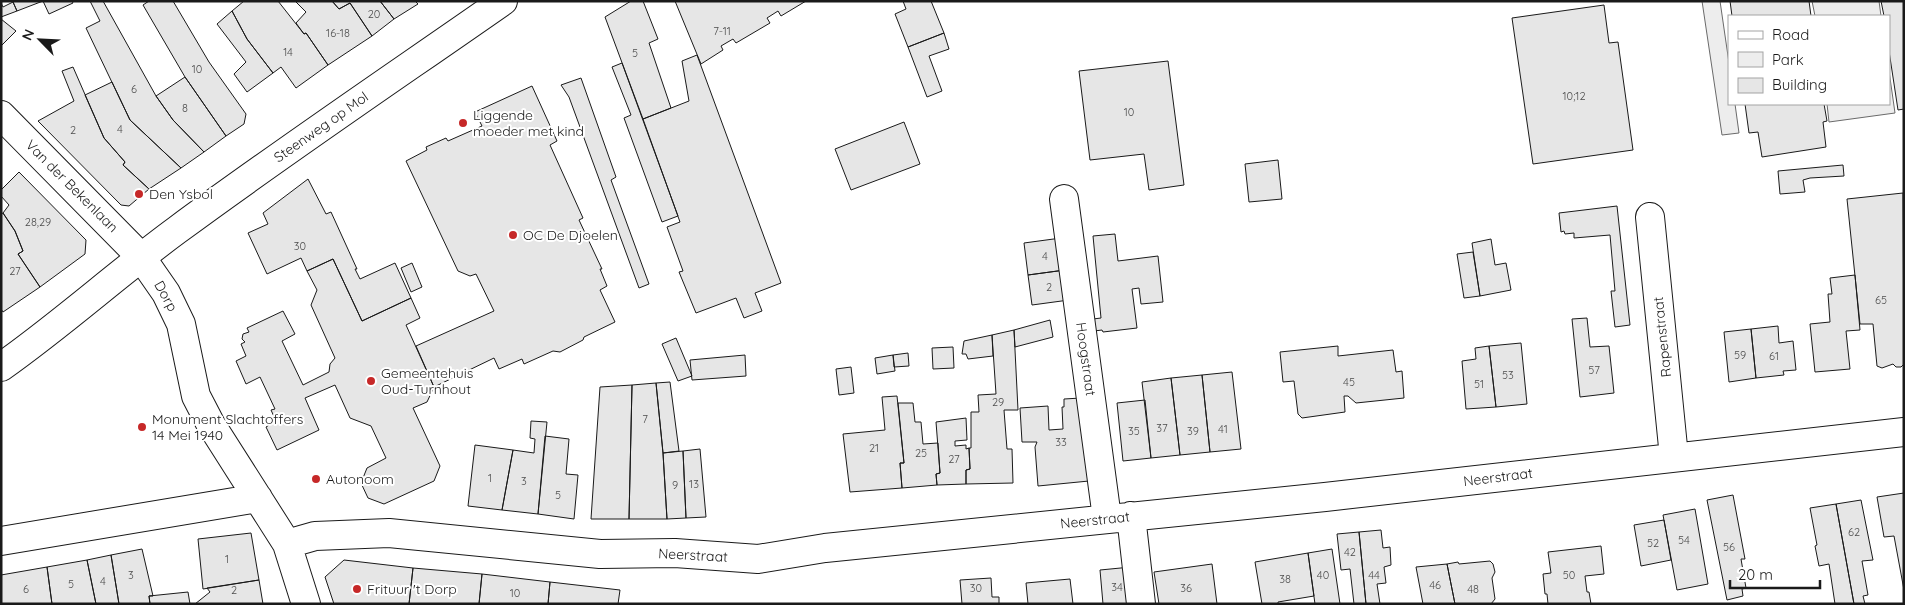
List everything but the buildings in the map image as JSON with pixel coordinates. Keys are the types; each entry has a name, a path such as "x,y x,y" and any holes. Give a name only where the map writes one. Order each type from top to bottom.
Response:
{"street":[{"name":"Steenweg op Mol","path":"142,257 278,157 503,1"},
{"name":"Van der Bekenlaan","path":"1,115 142,257"},
{"name":"Hoogstraat","path":"1064,199 1119,517 1141,604"},
{"name":"Rapenstraat","path":"1650,217 1674,457"},
{"path":"1,368 37,342 142,257"},
{"name":"Dorp","path":"142,257 166,293 181,324 196,396 210,423 287,544 306,604"},
{"name":"Neerstraat","path":"287,544 315,536 390,532 600,554 675,553 758,559 825,548 1325,497 1904,432"},
{"path":"1,541 258,498"}],"green space":[{"path":"1702,1 1720,1 1728,56 1728,105 1735,105 1739,133 1722,135"},
{"path":"1812,1 1879,1 1881,15 1815,15"},
{"path":"1890,78 1895,113 1829,122 1827,105 1890,105"}],"place":[{"name":"Liggende moeder met kind","path":"463,123"},
{"name":"Den Ysbol","path":"139,194"},
{"name":"OC De Djoelen","path":"513,235"},
{"name":"Gemeentehuis Oud-Turnhout","path":"371,381"},
{"name":"Monument Slachtoffers 14 Mei 1940","path":"142,427"},
{"name":"Autonoom","path":"316,479"},
{"name":"Frituur 't Dorp","path":"357,589"}]}
